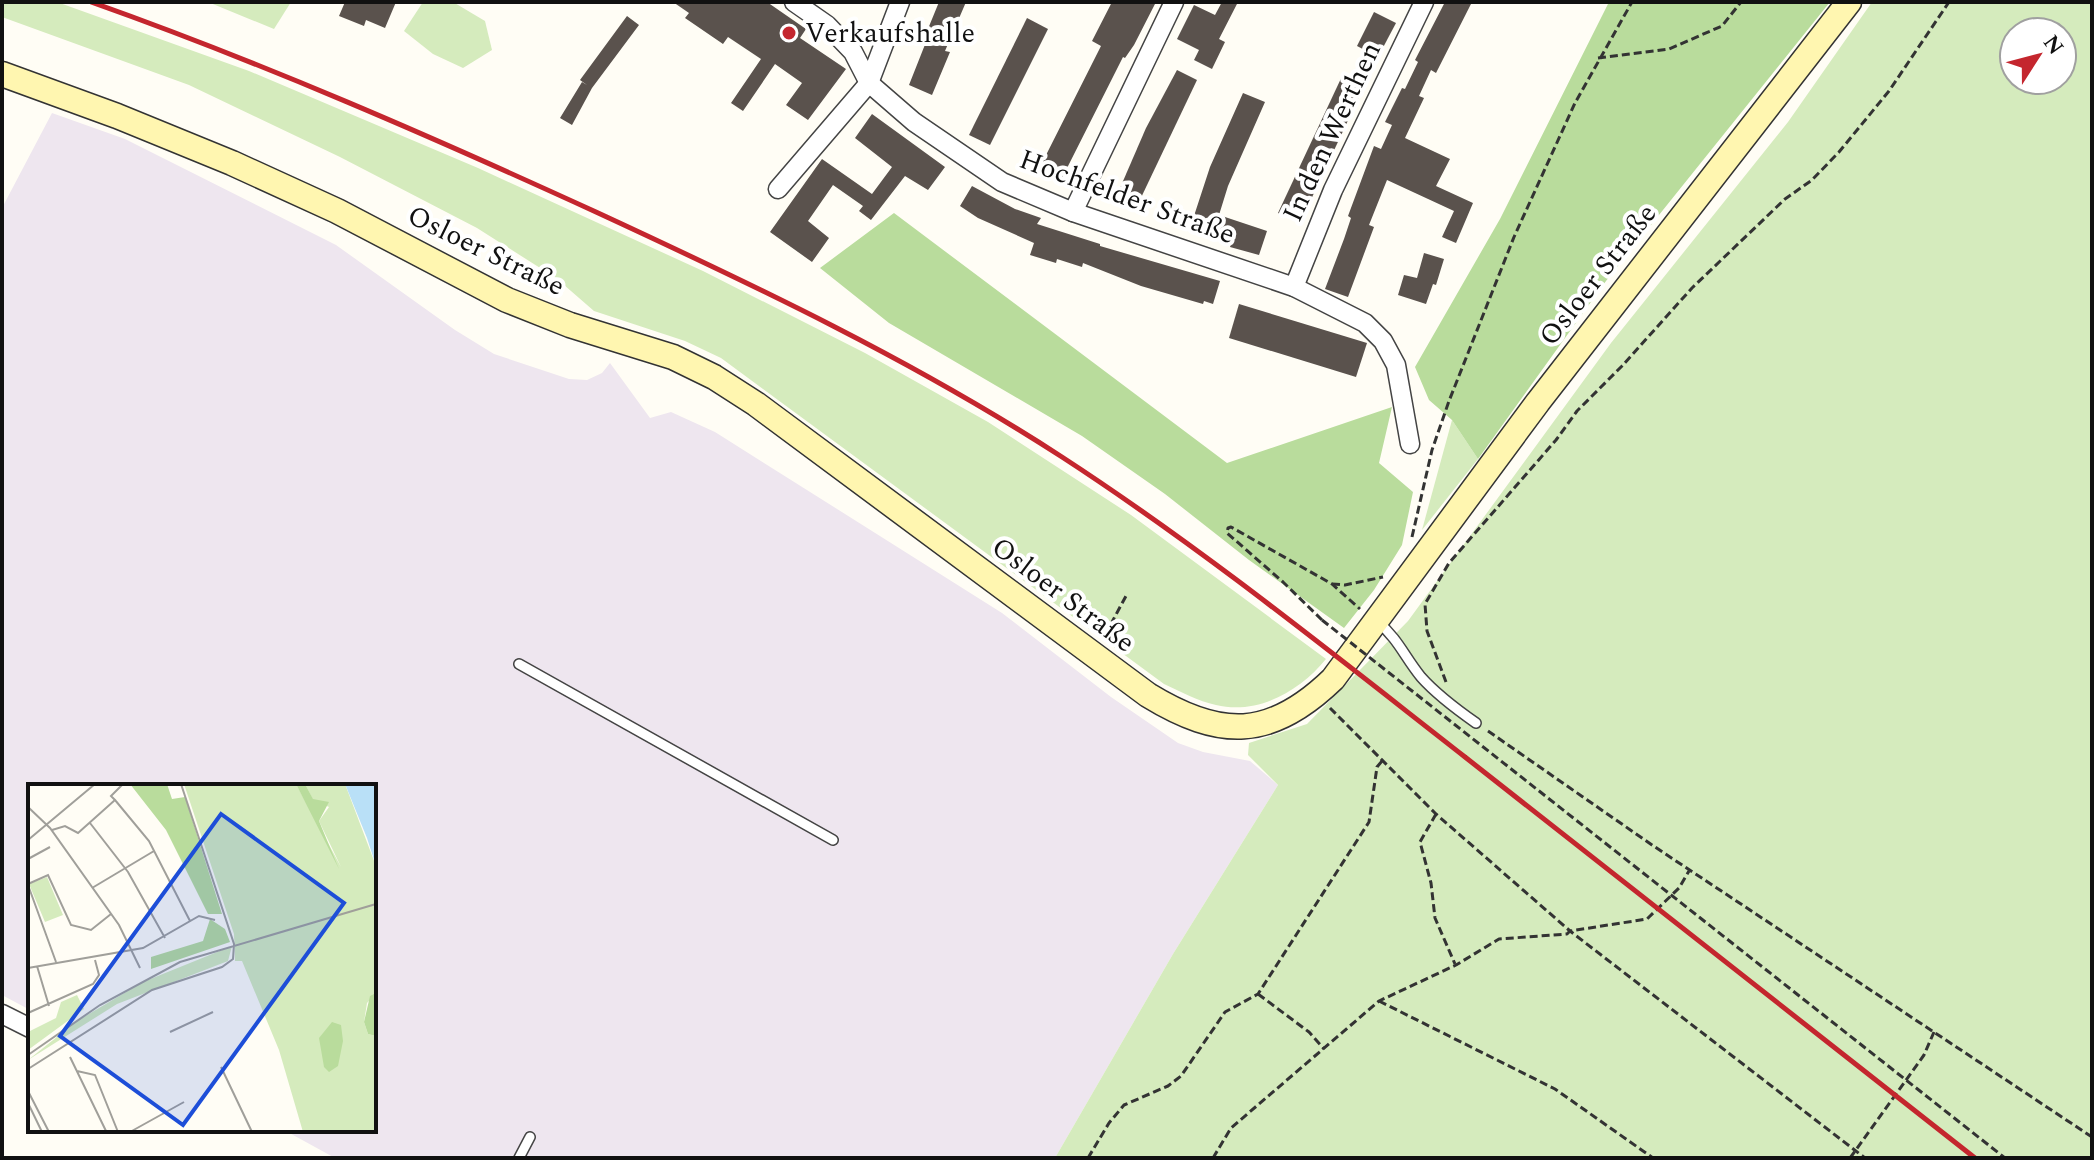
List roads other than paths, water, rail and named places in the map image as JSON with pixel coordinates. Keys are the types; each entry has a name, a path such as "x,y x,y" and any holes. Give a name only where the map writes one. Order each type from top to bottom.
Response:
{"main road":[{"name":"Osloer Straße","path":"2,74 132,121 245,169 389,238 490,292 570,325 697,367 756,404 1168,707 1183,716 1217,726 1236,727 1272,721 1290,714 1317,695 1340,670 1371,618 1849,2"}],"street":[{"name":"Hochfelder Straße","path":"794,2 827,25 853,52 869,83 914,122 1002,182 1073,212 1294,287 1365,323 1383,341 1396,365 1410,444"},
{"path":"778,189 869,83 900,2"},
{"path":"1073,212 1174,2"},
{"name":"In den Werthen","path":"1294,287 1333,190 1424,2"},
{"path":"2,1014 28,1027"}],"lane":[{"path":"1371,618 1396,637 1408,660 1444,700 1476,723"},
{"path":"519,664 833,840"},
{"path":"519,1158 530,1137"}],"railway":[{"path":"91,2 346,101 596,212 834,326 1006,422 1114,492 1266,602 1975,1158"}],"place":[{"name":"Verkaufshalle","path":"789,33"}]}
